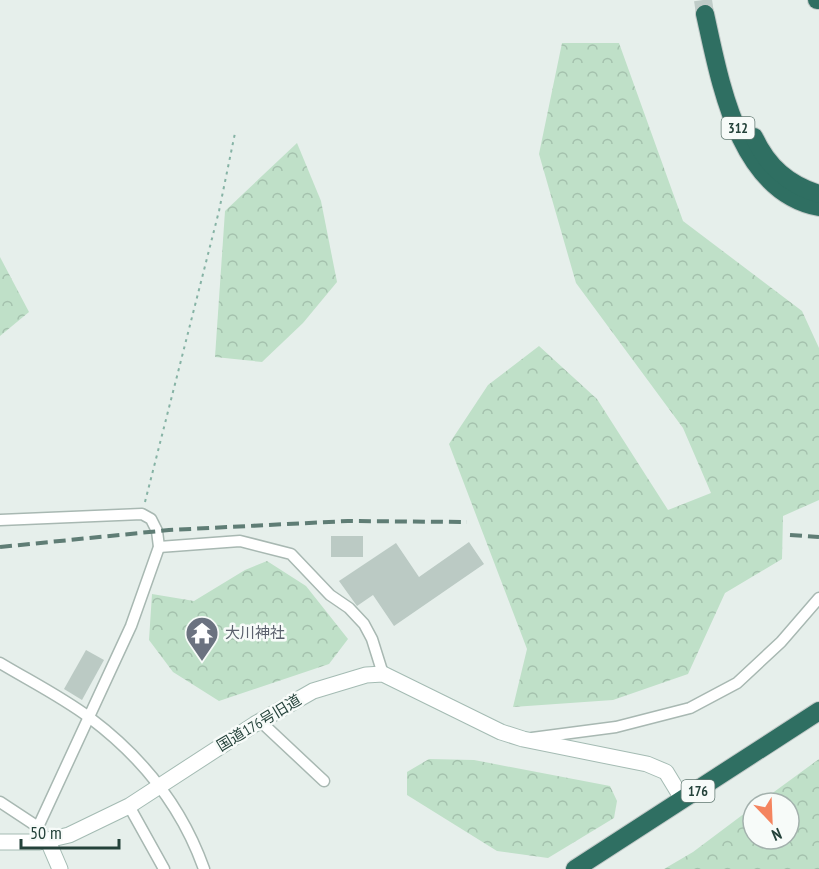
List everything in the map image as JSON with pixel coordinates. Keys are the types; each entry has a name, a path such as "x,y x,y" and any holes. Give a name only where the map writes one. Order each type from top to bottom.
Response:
{"highway":[{"name":"312","path":"819,194 803,189 775,171 757,144 742,110 710,13 731,113 747,150 776,188 803,204 819,207"},
{"name":"176","path":"575,869 819,711"}],"street":[{"path":"0,520 142,514 151,519 157,531 159,547 131,626 38,826"},
{"path":"159,547 240,541 291,554 330,595 349,608 364,624 372,639 383,674 501,732 523,739 647,764 666,772 683,800"},
{"path":"523,739 616,727 690,708 737,683 781,642 819,598"},
{"path":"0,663 89,717 123,745 160,784 183,819 204,869"},
{"name":"国道176号旧道","path":"0,842 48,841 69,835 129,806 260,721 314,691 366,675 383,674"},
{"path":"260,721 324,781"},
{"path":"0,802 38,826 55,854 60,869"},
{"path":"129,806 164,869"}],"path":[{"path":"142,514 219,211 235,133"}],"green space":[{"path":"562,43 619,43 683,221 802,311 819,348 819,500 783,516 782,559 725,593 688,674 613,700 513,707 527,649 449,444 488,385 539,346 597,399 668,510 711,493 683,428 576,283 539,154"},
{"path":"297,143 321,201 337,282 303,323 262,362 215,357 225,211"},
{"path":"0,257 29,312 0,336"},
{"path":"267,561 306,586 348,639 329,664 219,701 173,672 149,640 152,594 194,601 245,570"},
{"path":"429,759 474,760 610,786 617,801 614,818 548,858 497,851 407,795 407,772"},
{"path":"819,759 819,869 664,869 693,852 741,816 741,851 801,851 801,791 775,791"}],"building":[{"path":"331,536 363,536 363,557 331,557"},
{"path":"469,542 484,564 394,626 373,595 357,606 339,581 396,543 419,577"},
{"path":"86,650 104,660 82,700 64,689"}],"tunnel":[{"path":"703,0 705,14"}],"railway":[{"path":"0,547 169,530 348,521 467,522"},
{"path":"790,535 819,537"}],"place":[{"name":"大川神社","path":"202,662"}]}
